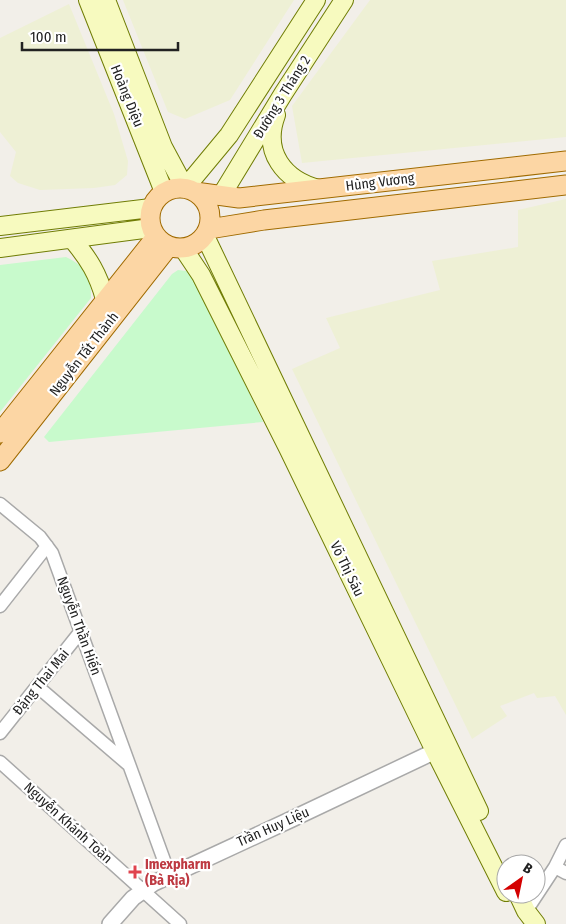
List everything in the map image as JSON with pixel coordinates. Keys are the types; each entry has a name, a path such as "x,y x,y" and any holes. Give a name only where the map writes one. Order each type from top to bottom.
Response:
{"main road":[{"name":"Hoàng Diệu","path":"88,0 164,192"},
{"name":"Hoàng Diệu","path":"106,0 162,147 190,190"},
{"name":"Đường 3 Tháng 2","path":"190,190 229,136 316,0"},
{"name":"Đường 3 Tháng 2","path":"222,196 283,94 344,0"},
{"path":"283,94 272,125 271,142 277,161 289,175 305,185 319,189"},
{"name":"Hùng Vương","path":"190,190 239,198 566,161"},
{"name":"Hùng Vương","path":"208,228 566,185"},
{"path":"165,240 149,218 151,208 156,200 164,192 174,188 190,190 204,199 209,210 208,228"},
{"path":"0,248 72,239 165,240 193,245 208,228 222,196"},
{"path":"0,226 151,208"},
{"name":"Võ Thị Sáu","path":"208,228 496,869"},
{"path":"72,239 90,262 99,279 105,299"},
{"name":"Võ Thị Sáu","path":"165,240 200,276 441,748 498,854"},
{"name":"Nguyễn Tất Thành","path":"0,433 105,299 165,240"},
{"name":"Nguyễn Tất Thành","path":"0,461 165,240"},
{"name":"Võ Thị Sáu","path":"516,904 531,921"},
{"path":"523,904 531,921"}],"street":[{"name":"Nguyễn Thần Hiến","path":"0,504 40,537 57,565 169,874"},
{"path":"0,606 47,546"},
{"name":"Đặng Thai Mai","path":"0,733 81,631"},
{"name":"Nguyễn Thần Hiến","path":"38,687 130,766"},
{"name":"Trần Huy Liệu","path":"110,924 132,898 169,874 292,819 441,748"},
{"name":"Nguyễn Khánh Toàn","path":"0,762 180,924"},
{"path":"531,921 560,870 566,845"}],"green space":[{"path":"123,0 294,0 230,100 185,119 168,112"},
{"path":"370,0 566,0 566,137 302,163 292,106"},
{"path":"69,4 114,114 128,161 127,175 115,185 94,188 40,190 18,183 10,176 16,152 0,132 0,38"},
{"path":"566,199 566,715 555,696 537,698 534,693 500,706 507,716 472,739 292,369 340,348 326,318 440,290 432,261 518,247 518,210"},
{"path":"66,257 79,265 87,273 91,298 0,412 0,265"},
{"path":"178,270 186,271 194,276 263,422 49,442 44,437 172,274"}],"place":[{"name":"Imexpharm (Bà Rịa)","path":"135,872"}]}
